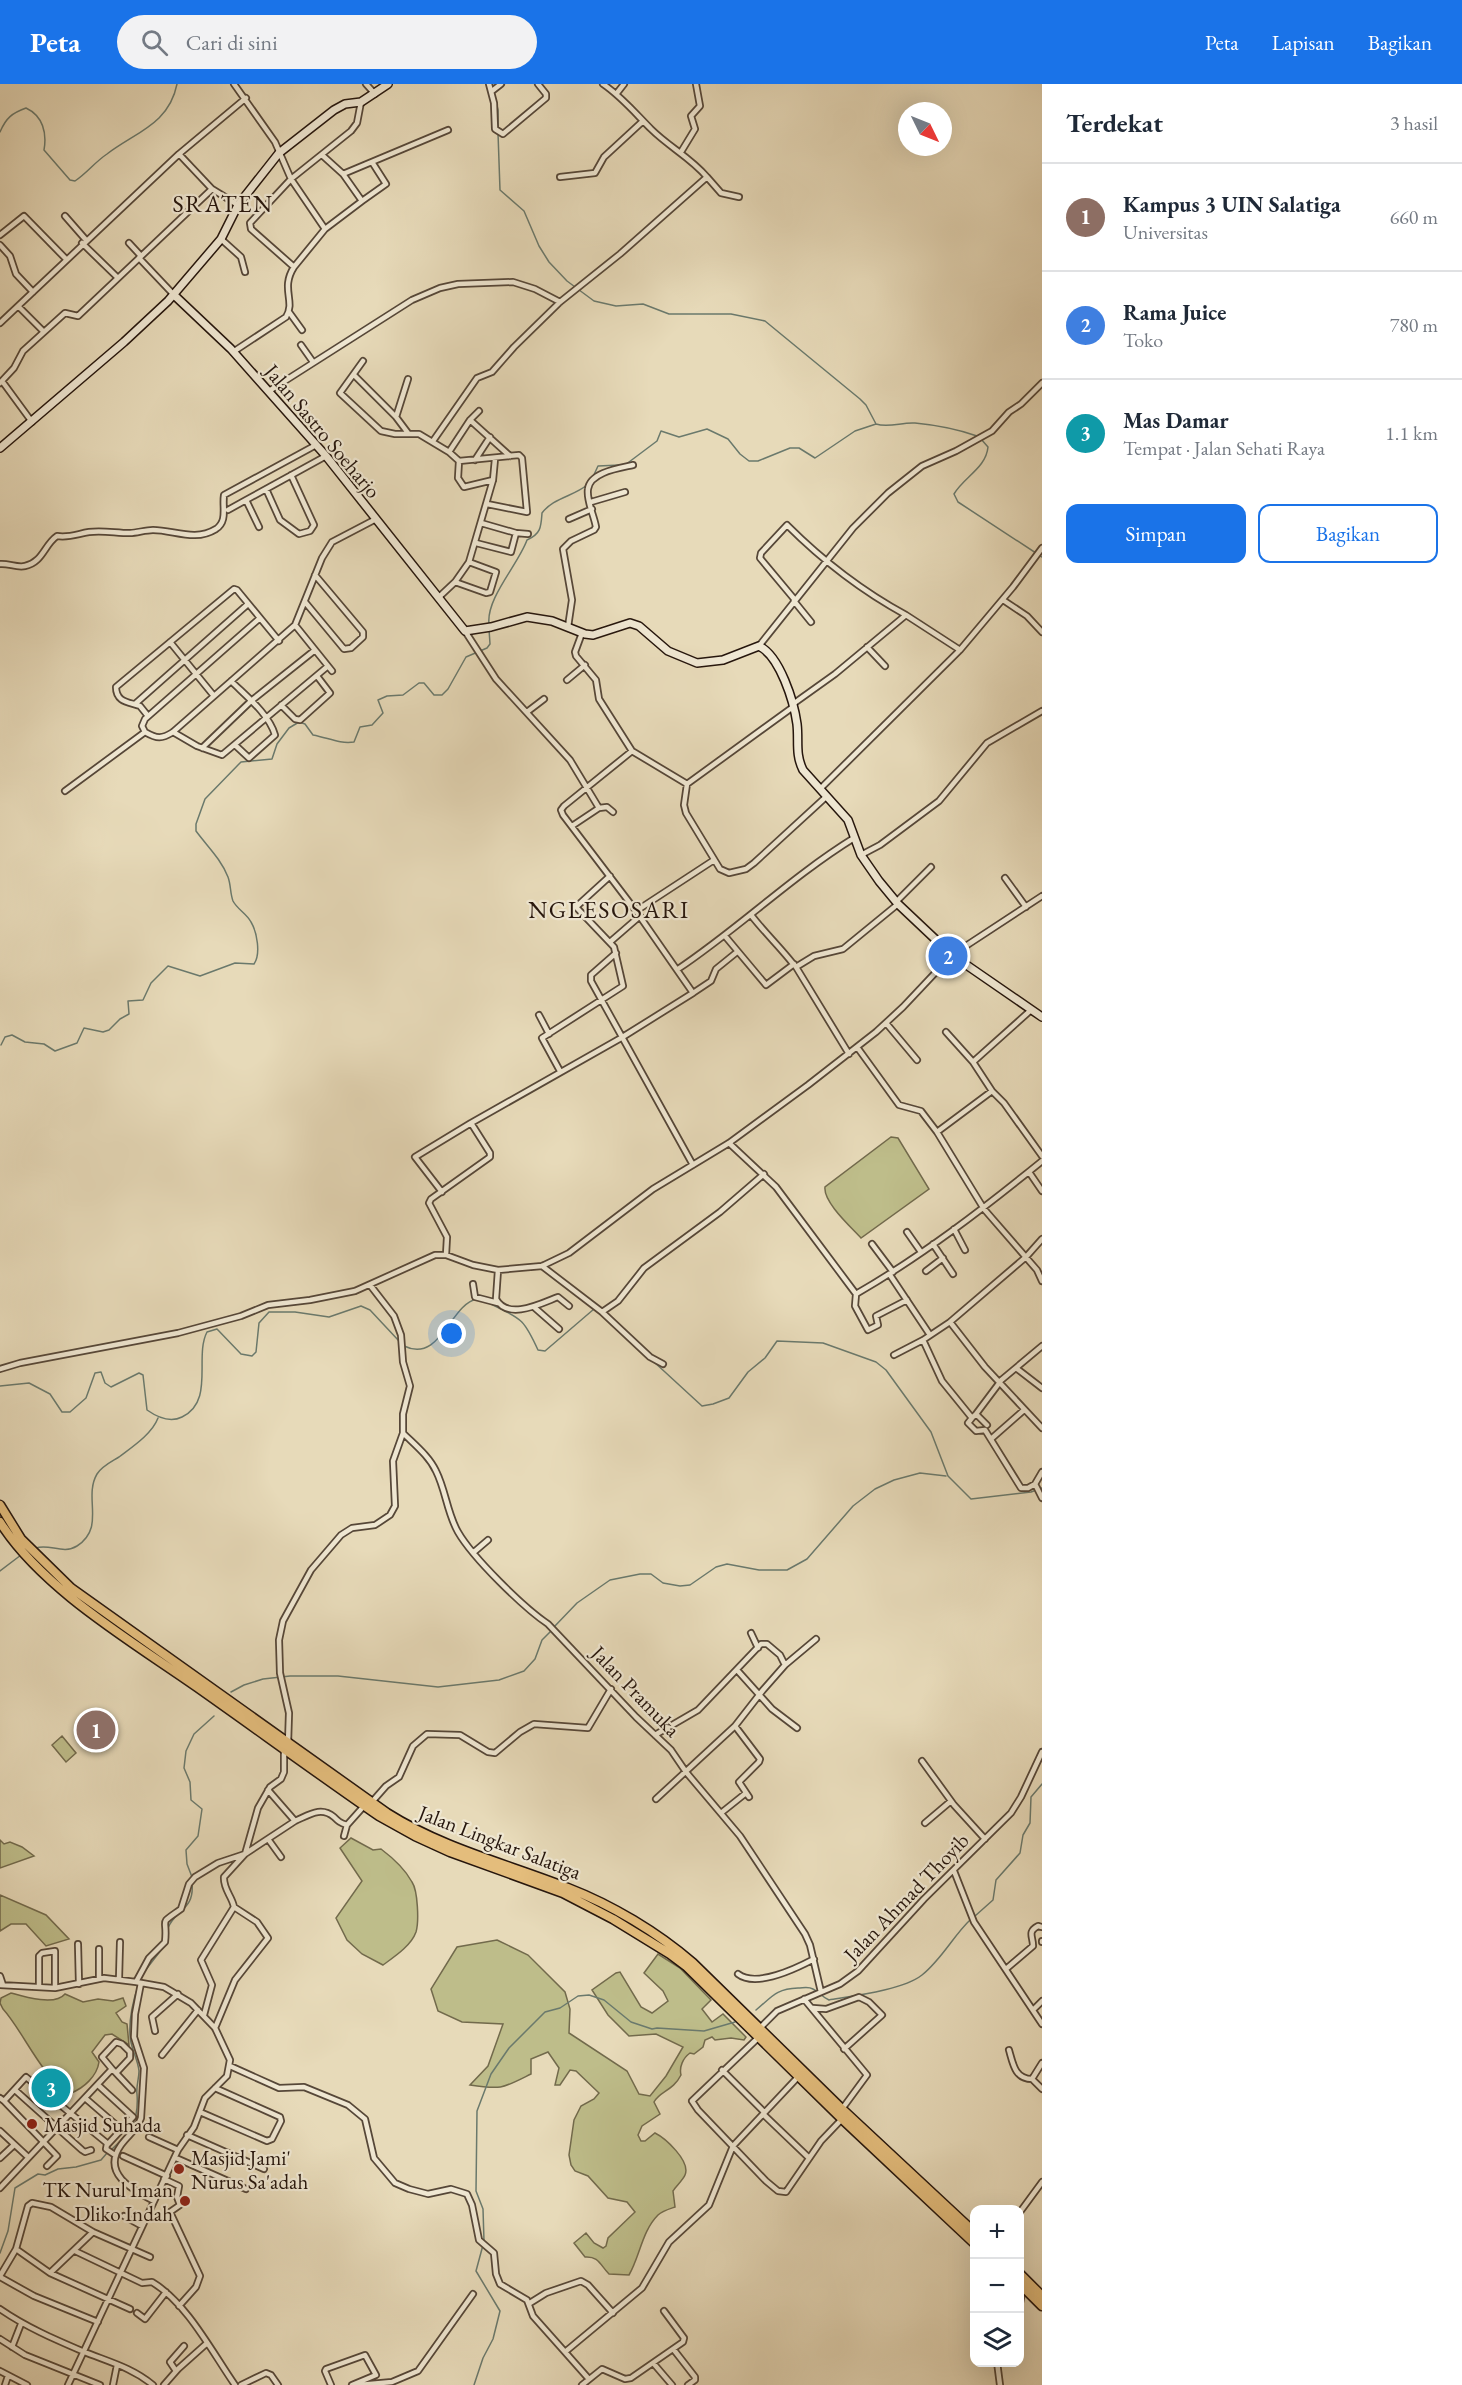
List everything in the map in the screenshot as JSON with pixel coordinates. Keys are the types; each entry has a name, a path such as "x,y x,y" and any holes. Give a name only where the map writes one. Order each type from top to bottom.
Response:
{"highway":[{"name":"Jalan Lingkar Salatiga","path":"0,1504 2,1518 17,1541 85,1607 402,1830 433,1845 564,1890 680,1961 705,1980 970,2227"},
{"name":"Jalan Lingkar Salatiga","path":"761,2033 798,2077 970,2237"},
{"path":"1024,2278 1042,2296"},
{"path":"1024,2289 1042,2306"}],"street":[{"path":"234,84 275,142 291,179 325,229"},
{"path":"366,84 375,94"},
{"path":"0,448 136,331 174,294 222,239 238,205 279,153 334,110 345,104 361,102 388,84"},
{"path":"489,84 493,93 498,131 505,133 546,98 546,94 538,84"},
{"path":"493,93 501,84"},
{"path":"603,84 617,93 657,135 698,165 721,193 739,197"},
{"path":"617,93 624,84"},
{"path":"681,152 695,129 691,118 700,106 696,84"},
{"path":"0,323 179,154 246,98"},
{"path":"294,267 249,225 291,179 351,130 357,123 361,102"},
{"path":"560,177 594,173 604,157 643,121"},
{"path":"343,174 448,130"},
{"path":"179,154 212,189 238,205"},
{"path":"322,154 343,174 362,201"},
{"path":"302,330 289,312 287,279 325,229 386,184 372,162"},
{"path":"433,441 477,378 492,372 560,302 707,177"},
{"path":"32,422 1,382 14,368 20,354 65,313 77,317 212,189"},
{"path":"0,235 24,216 66,260"},
{"path":"65,216 84,242 118,278"},
{"path":"110,218 116,224"},
{"path":"222,239 241,257 245,272"},
{"path":"129,243 174,294"},
{"path":"0,245 10,256 16,274 33,292"},
{"path":"269,391 412,300 440,288 467,283 513,282 560,302"},
{"name":"Jalan Sastro Soeharjo","path":"174,294 233,352 326,456 465,631"},
{"path":"18,306 43,331"},
{"path":"233,352 284,319 289,312"},
{"path":"301,345 313,362"},
{"path":"363,361 340,393 381,431 395,434 419,434 433,441 459,461 519,455 524,462 527,512 487,504"},
{"path":"354,375 396,417 408,433"},
{"path":"396,417 408,379"},
{"path":"599,808 570,760 496,679 465,631 487,628 527,616 552,621 593,635 630,623 639,626 668,651 697,663 723,660 759,646 853,528 912,473 985,435 1042,383"},
{"path":"449,452 470,420 479,411"},
{"path":"470,420 510,456"},
{"path":"475,460 490,437"},
{"path":"0,564 22,567 34,562 43,555 57,536 73,537 89,532 130,533 153,530 189,536 208,532 217,528 222,522 224,495 316,445"},
{"path":"228,510 326,456"},
{"path":"439,597 455,582 469,562 487,504 495,459"},
{"path":"459,461 458,478 464,487 493,480"},
{"path":"568,627 572,600 562,549 571,541 594,530 596,524 588,489 592,480 607,472 633,465"},
{"path":"266,489 284,524 299,534 310,531 314,525 291,475"},
{"path":"591,502 625,492"},
{"path":"246,500 259,527"},
{"path":"569,519 592,509"},
{"path":"260,618 148,716 142,723 146,732 155,738 163,738 173,732 279,642 296,625 322,558 332,542 376,519"},
{"path":"481,523 528,534"},
{"path":"811,621 761,560 761,553 787,525 826,563 875,598 960,650"},
{"path":"476,543 511,552 516,533"},
{"path":"820,789 960,650 1003,600 1042,548"},
{"path":"455,582 486,593 490,592 496,572 469,562"},
{"path":"304,602 344,649 351,648 363,637 363,632 315,575"},
{"path":"148,716 140,706 128,705 122,700 116,693 116,687 234,589 279,642"},
{"path":"1003,600 1027,616 1042,632"},
{"path":"135,704 248,604"},
{"path":"827,796 746,869 729,873 724,872 714,860 684,806 687,784 812,691 906,615"},
{"path":"173,732 220,756 317,676 330,669 296,625"},
{"path":"582,633 575,652 598,683 598,699 632,751 687,784"},
{"path":"170,642 214,696"},
{"path":"759,646 771,654 776,662 793,705 797,726 798,761 803,770 848,820 861,855 897,903 952,955 1041,1015"},
{"path":"867,647 885,666"},
{"path":"202,748 251,701 315,650"},
{"path":"567,680 585,665"},
{"path":"281,705 296,720 300,720 330,693 317,676"},
{"path":"231,681 251,701 274,732 273,738 249,758 235,745"},
{"path":"527,712 544,699"},
{"path":"861,855 880,845 939,801 987,743 1042,711"},
{"path":"65,791 146,732"},
{"path":"632,751 561,810 640,916 693,993"},
{"path":"572,826 599,808 607,807 613,812"},
{"path":"678,969 725,936 817,863 854,838"},
{"path":"636,911 714,860"},
{"path":"725,936 766,985 795,965 814,956 843,949 897,903 931,867"},
{"path":"560,1071 542,1040 623,986 616,953 610,942 576,908 610,876"},
{"path":"1005,878 1026,907"},
{"path":"0,1369 20,1363 178,1333 241,1316 268,1305 328,1297 370,1285 435,1255 446,1255 474,1265 498,1270 542,1266 583,1244 653,1189 729,1143 886,1023 952,955 1042,896"},
{"path":"751,915 795,965 849,1053"},
{"path":"610,942 640,916"},
{"path":"442,1192 416,1157 560,1071 621,1038 693,993 712,980 715,970 737,952"},
{"path":"616,953 591,976 591,981 693,1165"},
{"path":"973,1062 1031,1010"},
{"path":"538,1015 549,1034"},
{"path":"886,1023 917,1060"},
{"path":"946,1032 973,1062 992,1091 1004,1103 1042,1156"},
{"path":"857,1047 899,1105 921,1111 937,1132 984,1209 1026,1257 1040,1268 1042,1281"},
{"path":"937,1132 992,1091"},
{"path":"446,1255 447,1237 429,1203 490,1157 490,1153 471,1124"},
{"path":"729,1143 764,1174 856,1294 855,1306 863,1325 868,1330 878,1325 876,1316 907,1300"},
{"path":"856,1294 892,1273 984,1209 1042,1161"},
{"path":"1029,1172 1042,1191"},
{"path":"602,1312 618,1301 644,1268 720,1212 764,1174"},
{"path":"954,1229 965,1250"},
{"path":"908,1232 921,1252"},
{"path":"894,1355 923,1340 950,1322 1026,1257 1042,1239"},
{"path":"872,1244 930,1335"},
{"path":"933,1244 953,1274"},
{"path":"926,1271 943,1258"},
{"path":"542,1266 602,1312 650,1357 663,1364"},
{"path":"498,1270 496,1299 498,1303"},
{"path":"473,1284 475,1297 502,1306 520,1309 535,1308 558,1298 569,1306"},
{"path":"245,1854 254,1817 268,1790 283,1776 289,1713 280,1673 280,1629 311,1570 346,1531 375,1525 393,1510 395,1495 393,1461 403,1433 403,1414 410,1386 403,1362 401,1335 394,1316 370,1285"},
{"path":"535,1308 558,1329"},
{"path":"950,1322 999,1382 1042,1428"},
{"path":"923,1340 942,1381 974,1416 987,1425"},
{"path":"1042,1346 999,1382 968,1424 976,1431 985,1430 1021,1488 1036,1485 1042,1472"},
{"path":"1016,1368 1042,1388"},
{"path":"992,1440 1024,1410"},
{"name":"Jalan Pramuka","path":"403,1433 434,1466 452,1521 463,1540 671,1750 686,1772 740,1836 805,1934 814,1959 819,1993"},
{"path":"1036,1485 1042,1498"},
{"path":"474,1552 488,1540"},
{"path":"751,1633 758,1648"},
{"path":"656,1800 735,1726 758,1695 785,1665 816,1639"},
{"path":"655,1735 698,1710 761,1644 767,1644 780,1655 785,1665"},
{"path":"737,1670 772,1709 797,1728"},
{"path":"344,1836 346,1825 386,1786 399,1777 413,1746 427,1734 460,1735 488,1752 495,1753 520,1732 534,1724 588,1728 611,1689"},
{"path":"721,1813 747,1795 740,1780 760,1759 735,1726"},
{"name":"Jalan Ahmad Thoyib","path":"733,2146 692,2103 693,2098 761,2033 777,2012 840,1983 858,1971 924,1899 1011,1813 1042,1752"},
{"path":"922,1761 951,1801 985,1839"},
{"path":"268,1790 296,1821"},
{"path":"925,1823 951,1801"},
{"path":"215,2028 235,1980 268,1939 257,1922 234,1907 225,1887 224,1877 245,1854 296,1821 322,1811 346,1825"},
{"path":"268,1839 281,1857"},
{"path":"110,2150 139,2125 141,2118 144,2068 134,2037 135,2014 139,1982 149,1958 165,1942 165,1920 181,1910 189,1884 193,1879 218,1863 245,1854"},
{"path":"954,1871 974,1922 1042,2024"},
{"path":"204,2015 212,1985 201,1960 234,1907"},
{"path":"1033,1946 1031,1931 1038,1926 1042,1927"},
{"path":"119,1979 120,1942"},
{"path":"1006,1970 1033,1946 1042,1942"},
{"path":"78,1944 79,1984"},
{"path":"99,1949 99,1979"},
{"path":"39,1986 39,1956 42,1953 57,1951 55,1988"},
{"path":"738,1974 742,1977 760,1978 780,1975 814,1959"},
{"path":"0,1976 2,1985 55,1988 99,1979 119,1979 159,1985 178,1994 204,2015 215,2028 229,2056 230,2066 225,2079 205,2098 194,2127 178,2150 68,2385"},
{"path":"155,2031 152,2017 178,1994"},
{"path":"810,2006 826,2009 859,1997 869,2002 882,2015 844,2049"},
{"path":"804,2000 866,2074 867,2078 842,2109"},
{"path":"1033,2010 1042,2001"},
{"path":"162,2055 198,2010"},
{"path":"0,2188 98,2085 114,2071 130,2058 131,2054 127,2049 116,2042 102,2057 114,2071 132,2090"},
{"path":"1009,2050 1019,2075 1025,2079 1032,2079 1042,2089"},
{"path":"1032,2079 1042,2063"},
{"path":"230,2066 279,2088 304,2087 348,2105 364,2119 374,2158 395,2183 428,2194 452,2189 468,2194 478,2238 494,2253 494,2263 500,2284 530,2303 534,2316 565,2352 586,2382 604,2368 627,2379 654,2364 683,2342 684,2338 664,2311"},
{"path":"722,2070 808,2157"},
{"path":"47,2166 57,2156 2,2100 26,2077 71,2113 110,2150"},
{"path":"565,2352 633,2297 646,2282 676,2234 709,2205 733,2146 798,2077"},
{"path":"98,2085 132,2115 112,2142 110,2150 114,2165 126,2185 154,2201"},
{"path":"200,2112 267,2141 272,2139 281,2121 280,2117 215,2088"},
{"path":"15,2090 58,2126 82,2150 91,2150"},
{"path":"85,2098 122,2130"},
{"path":"733,2146 766,2181 782,2193 788,2190 808,2157 842,2120"},
{"path":"0,2131 28,2157"},
{"path":"187,2135 264,2169"},
{"path":"149,2137 178,2150"},
{"path":"0,2158 14,2145"},
{"path":"123,2156 179,2188 177,2197 180,2205 170,2212 200,2276 196,2287 179,2306"},
{"path":"176,2158 246,2189"},
{"path":"1024,2207 1042,2182"},
{"path":"98,2322 34,2296 0,2276 16,2249 28,2206 32,2203 51,2207 93,2232 150,2257"},
{"path":"124,2216 142,2226"},
{"path":"50,2273 93,2232"},
{"path":"16,2249 50,2273 130,2309"},
{"path":"75,2251 143,2284 153,2283 166,2292 179,2306 235,2385"},
{"path":"530,2303 539,2296 578,2281 588,2285 613,2313"},
{"path":"137,2313 146,2319 166,2292"},
{"path":"359,2385 393,2382 418,2371 472,2294"},
{"path":"0,2309 21,2324 83,2352 130,2369 153,2385"},
{"path":"12,2348 21,2324"},
{"path":"0,2339 12,2348 100,2385"},
{"path":"164,2385 206,2344"},
{"path":"176,2371 170,2362 184,2346"},
{"path":"674,2350 695,2378 688,2385"},
{"path":"331,2385 325,2371 326,2368 365,2355 376,2375 352,2385"},
{"path":"654,2364 672,2385"},
{"path":"113,2385 117,2365"},
{"path":"998,2367 1000,2385"},
{"path":"0,2371 27,2385"},
{"path":"242,2385 262,2374 269,2374 278,2385"},
{"path":"5,2385 8,2376"}],"shaded area":[{"path":"891,1137 898,1138 929,1189 861,1238 828,1200 825,1187"},
{"path":"62,1736 76,1753 66,1762 52,1745"},
{"path":"351,1838 373,1850 381,1849 390,1856 406,1873 416,1892 418,1914 414,1937 397,1955 383,1965 362,1954 347,1940 336,1918 362,1881 340,1848"},
{"path":"0,1840 4,1844 10,1842 22,1847 34,1856 0,1868"},
{"path":"0,1895 46,1915 69,1939 46,1946 26,1924 11,1924 0,1931"},
{"path":"497,1940 528,1955 565,1992 570,2009 569,2033 627,2071 639,2094 650,2096 666,2076 683,2047 656,2034 629,2036 608,2015 592,1990 616,1973 620,1972 641,2007 652,2013 668,2001 663,1991 644,1973 658,1954 680,1968 711,2000 702,2009 712,2022 723,2014 746,2037 744,2040 731,2038 715,2040 712,2037 705,2040 703,2047 694,2054 690,2053 684,2060 678,2080 654,2102 660,2114 642,2126 638,2135 641,2141 645,2141 655,2133 676,2151 686,2169 684,2177 673,2191 675,2207 658,2215 648,2228 629,2275 609,2274 596,2260 585,2257 574,2243 586,2233 594,2243 603,2248 608,2238 635,2212 627,2202 608,2198 588,2176 575,2171 571,2165 569,2155 574,2120 581,2106 594,2099 599,2093 576,2071 570,2070 560,2085 555,2085 559,2068 548,2052 531,2059 531,2074 514,2082 502,2087 470,2085 488,2066 503,2024 462,2022 438,2011 431,1989 457,1947"},
{"path":"11,1993 47,2000 60,1998 65,1994 83,2002 98,1999 113,2001 123,1998 126,2006 116,2013 122,2022 127,2024 129,2045 112,2034 105,2035 92,2052 99,2062 96,2072 85,2085 71,2093 61,2087 43,2067 3,2009 0,2003 1,1998"}],"waterway":[{"path":"0,132 13,114 26,108 32,111 40,120 44,131 44,150 70,180 75,181 103,157 159,118 173,98 177,84"},
{"path":"495,97 498,128"},
{"path":"498,133 500,190 524,211 539,246 549,262 567,281 594,301 616,306 643,304 669,314 731,314 765,321 860,399 866,405 876,424 923,424 954,429 977,436"},
{"path":"625,465 657,441 661,431 679,437 707,429 728,439 749,461 758,461 790,448 799,448 815,458 855,431 876,424"},
{"path":"981,439 988,447 986,454 979,467 954,494 958,502 1042,557"},
{"path":"592,479 598,466 620,465"},
{"path":"489,624 492,603 527,540 539,530 542,513 558,500 587,485"},
{"path":"1,1045 5,1037 12,1035 25,1042 44,1044 55,1051 77,1043 84,1028 103,1032 109,1030 129,1014 128,1001 143,1000 151,983 168,966 200,976 235,963 254,964 258,949 253,926 233,901 229,880 222,864 196,831 196,824 205,799 241,762 272,759 277,744 289,728 299,722 305,724 313,735 354,742 360,727 372,725 383,713 378,700 387,696 403,695 419,683 424,683 434,695 442,695 448,689 466,657 487,648 490,644 489,629"},
{"path":"404,1346 417,1349 427,1347 436,1340 459,1311 477,1299"},
{"path":"489,1303 520,1320 529,1331 538,1350 545,1351 594,1309"},
{"path":"0,1386 29,1383 50,1394 62,1412 70,1412 86,1398 95,1373 101,1372 105,1383 111,1387 139,1373 143,1375 147,1410 159,1417 177,1419 192,1410 198,1400 201,1390 202,1354 207,1332 217,1329 241,1354 252,1356 256,1352 259,1323 269,1312 295,1312 329,1317 361,1306 370,1310 399,1341"},
{"path":"653,1361 702,1406 729,1398 748,1372 765,1358 777,1341 823,1343 876,1362 886,1370 931,1432 948,1476 971,1499 1031,1492 1042,1488"},
{"path":"36,1548 67,1549 77,1546 86,1538 92,1521 93,1483 97,1474 104,1466 141,1440 158,1418"},
{"path":"554,1627 577,1603 610,1580 651,1574 663,1583 680,1586 690,1585 716,1567 727,1564 759,1570 787,1570 807,1559 853,1506 875,1489 894,1480 920,1473 946,1476"},
{"path":"0,1571 21,1555"},
{"path":"231,1692 263,1679 290,1676 338,1676 438,1687 499,1680 524,1671 535,1659 542,1640 551,1631"},
{"path":"192,1877 187,1864 186,1850 198,1836 202,1809 191,1800 190,1782 184,1768 186,1751 194,1734 214,1716"},
{"path":"975,1916 993,1900 996,1880 1020,1853 1023,1835 1030,1823 1031,1797 1042,1784"},
{"path":"168,1928 188,1904 192,1882"},
{"path":"756,2010 774,1994 784,1990 811,1988 829,2000 903,1985 922,1975 936,1962 971,1919"},
{"path":"140,1980 165,1945"},
{"path":"111,2150 129,2131 137,2112 139,2071 130,2040 130,2029 132,2009 139,1984"},
{"path":"484,2241 483,2209 476,2191 477,2111 491,2074 509,2048 545,2012 560,2008 578,1996 589,1995 604,2000 631,2022 652,2029 704,2031 735,2022"},
{"path":"0,2253 8,2231 15,2188 38,2174 45,2175 58,2169 101,2160 107,2153"},
{"path":"474,2385 483,2358 493,2339 500,2311 476,2271 483,2245"}],"place":[{"name":"Rama Juice","path":"948,956"},
{"name":"Kampus 3 UIN Salatiga","path":"96,1730"},
{"name":"Mas Damar","path":"51,2088"},
{"name":"Masjid Suhada","path":"32,2124"},
{"name":"Masjid Jami' Nurus Sa'adah","path":"179,2169"},
{"name":"TK Nurul Iman Dliko Indah","path":"185,2201"}],"district":[{"name":"SRATEN","path":"223,203"},
{"name":"NGLESOSARI","path":"609,909"}]}
